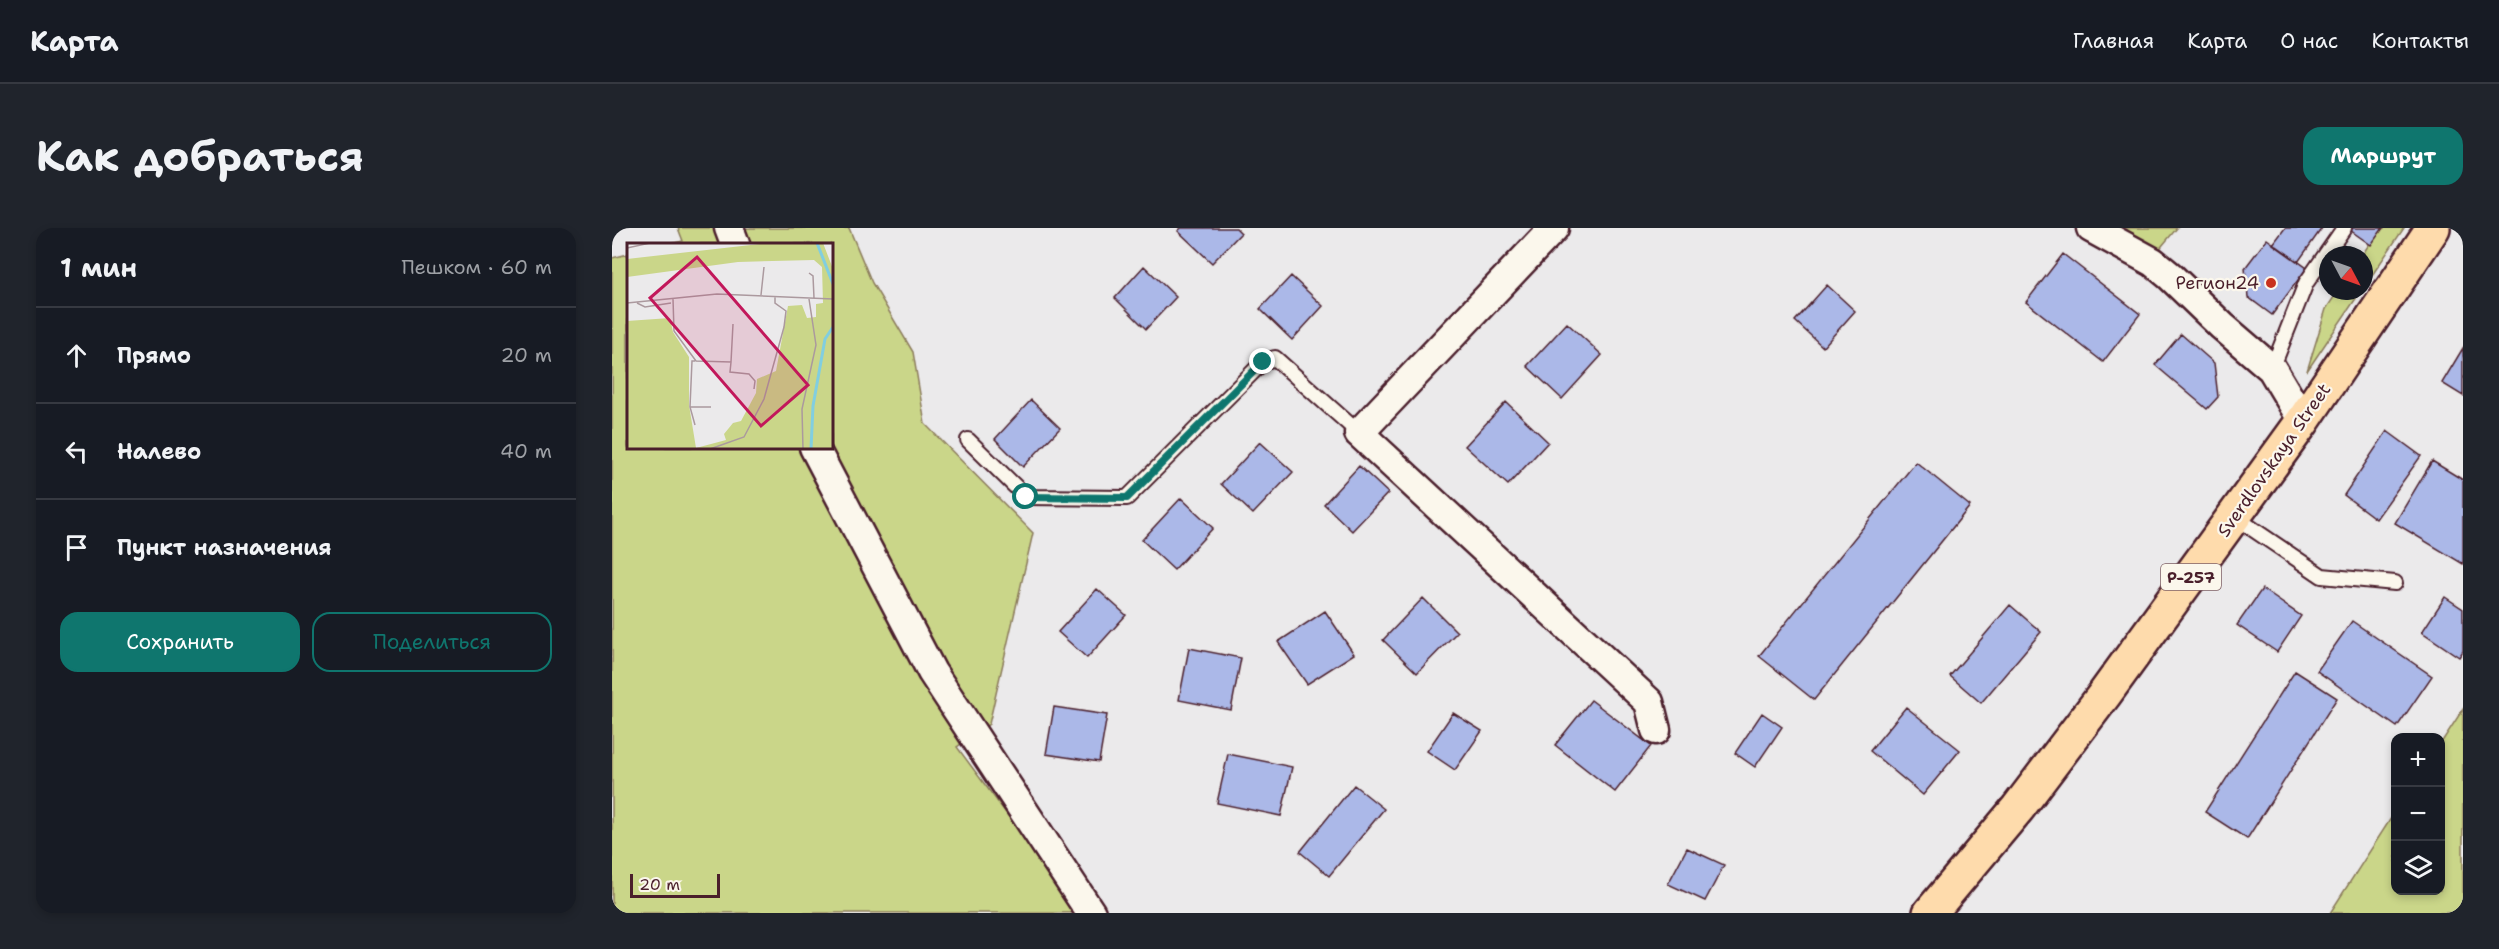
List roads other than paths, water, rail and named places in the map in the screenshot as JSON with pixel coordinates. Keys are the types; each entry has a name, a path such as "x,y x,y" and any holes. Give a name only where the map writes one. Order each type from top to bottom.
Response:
{"highway":[{"name":"Sverdlovskaya Street","path":"1930,913 2018,808 2235,517 2433,228"}],"street":[{"path":"729,228 735,243"},
{"path":"1554,228 1359,433 1649,702 1656,730"},
{"path":"2091,228 2153,262 2272,369 2302,421"},
{"path":"815,448 932,672 1091,913"}],"lane":[{"path":"2272,369 2306,283 2344,228"},
{"path":"968,440 1026,497 1127,498 1263,362 1275,358 1359,433"},
{"path":"2235,517 2322,576 2394,583"}],"place":[{"name":"Регион24","path":"2271,283"}]}
